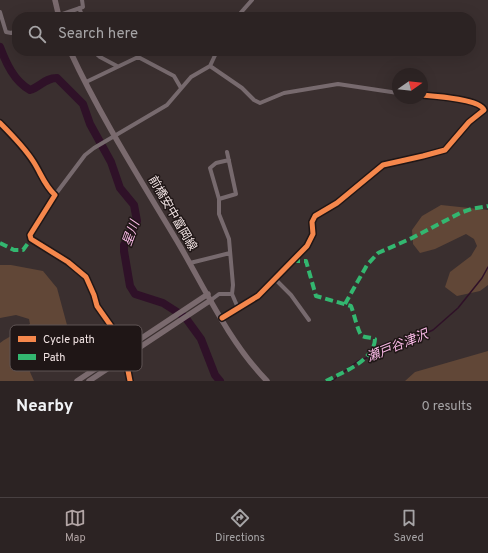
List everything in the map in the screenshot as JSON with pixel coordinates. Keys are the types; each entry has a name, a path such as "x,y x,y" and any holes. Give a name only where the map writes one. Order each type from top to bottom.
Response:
{"main road":[{"path":"55,0 56,12"},
{"name":"前橋安中富岡線","path":"73,56 116,136 222,318 252,365 267,381"},
{"path":"142,339 210,297"},
{"path":"142,346 210,297"},
{"path":"77,381 92,371"},
{"path":"89,381 104,371"}],"street":[{"path":"68,12 83,8 82,0"},
{"path":"241,12 252,0"},
{"path":"79,8 81,12"},
{"path":"0,12 6,32 12,33"},
{"path":"99,56 117,66"},
{"path":"110,325 97,306 86,277 68,262 31,239 30,235 55,195 85,156 94,148 160,110 171,101 180,88 191,77 210,66 215,56"},
{"path":"86,82 117,66 136,58 140,58 174,76 180,88"},
{"path":"210,66 260,103 284,93 338,84 392,92"},
{"path":"222,318 258,296 311,241 313,234 312,222 315,216 336,203 383,165 389,162 423,156 445,150 469,122 484,110 479,105 466,101 428,96"},
{"path":"0,123 22,146 34,162 47,188 55,195"},
{"path":"219,200 236,194 227,152"},
{"path":"229,160 216,163 210,168 219,200 220,214 229,239 233,285 232,294 238,308"},
{"path":"190,263 230,253"},
{"path":"275,279 291,295 309,320"},
{"path":"210,297 219,294 232,294"},
{"path":"128,371 130,381"}],"shaded area":[{"path":"441,205 488,210 488,285 480,291 457,296 445,287 450,272 471,256 477,246 474,239 466,234 435,249 420,253 413,244 412,230 422,216"},
{"path":"0,265 11,265 43,271 57,288 67,325 29,325 29,319 16,315 0,318"},
{"path":"10,337 10,371 30,371 34,381 0,381 0,343"},
{"path":"488,351 488,381 405,381 415,372"}],"waterway":[{"name":"星川","path":"0,47 11,71 24,86 30,90 49,79 57,78 83,104 90,124 111,162 120,188 134,205 137,221 124,245 130,286 135,294 163,303 185,317 201,339 215,375 220,381"},
{"name":"瀬戸谷津沢","path":"332,381 358,361 394,348 433,330 458,308 482,278 488,267"}],"marked path":[{"path":"345,304 367,265 378,253 412,238 460,213 471,209 488,206"},
{"path":"0,243 14,250 23,250 31,239"},
{"path":"292,261 306,261 316,296 351,306 362,336 375,339 373,347 364,360 349,370 326,381"}],"cycle path":[{"path":"222,318 258,296 307,246 313,234 312,222 315,216 337,203 383,165 445,150 469,122 484,110 481,106 474,103 446,97 428,96"},
{"path":"0,123 26,151 36,165 48,187 55,195 30,235 31,239 68,262 86,277 97,306 110,325"},
{"path":"128,371 130,381"}]}
